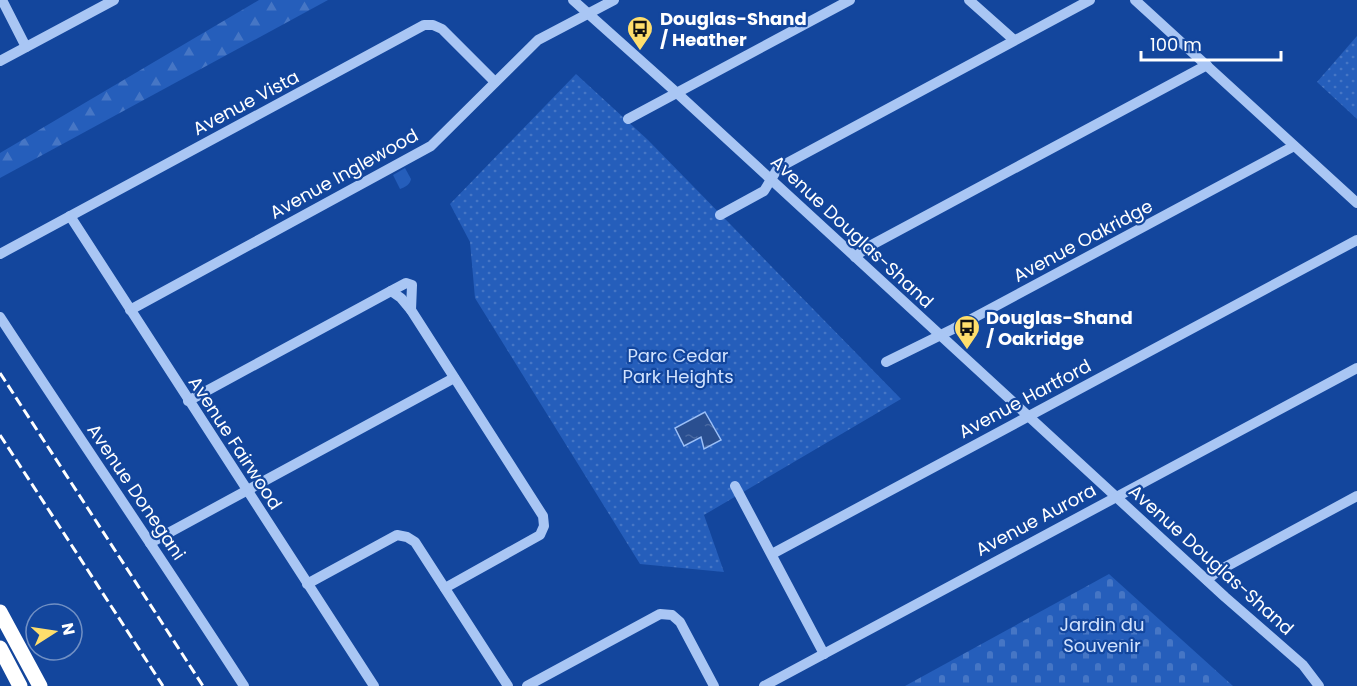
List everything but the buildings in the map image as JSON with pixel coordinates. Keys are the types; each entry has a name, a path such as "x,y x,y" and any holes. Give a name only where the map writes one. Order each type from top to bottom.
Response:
{"highway":[{"path":"0,612 40,686"},
{"path":"0,648 16,679"},
{"path":"0,654 16,679"}],"street":[{"path":"2,0 27,47"},
{"path":"0,61 114,0"},
{"name":"Avenue Douglas-Shand","path":"573,0 1207,580 1303,665 1319,686"},
{"name":"Avenue Inglewood","path":"130,310 431,146 538,40 614,0"},
{"path":"628,119 850,0"},
{"path":"969,0 1014,40"},
{"path":"720,215 764,191 778,168 1090,0"},
{"path":"1135,0 1357,203"},
{"name":"Avenue Vista","path":"0,254 424,25 433,25 442,29 495,82"},
{"path":"855,257 866,248 1207,65"},
{"name":"Avenue Oakridge","path":"886,362 1294,146"},
{"name":"Avenue Fairwood","path":"70,216 374,686"},
{"name":"Avenue Hartford","path":"772,554 1357,240"},
{"path":"188,400 406,283 412,285 411,310"},
{"path":"391,291 401,298 411,310 543,516 544,526 540,535 444,588"},
{"name":"Avenue Donegani","path":"0,317 243,686"},
{"name":"Avenue Aurora","path":"764,686 1357,368"},
{"path":"150,543 454,378"},
{"path":"735,486 824,654"},
{"path":"1207,580 1218,571 1357,496"},
{"path":"307,584 397,536 407,537 415,542 508,686"},
{"path":"527,686 660,614 672,615 680,622 714,686"}],"green space":[{"path":"259,0 328,0 0,178 0,153"},
{"path":"1357,36 1357,119 1317,82"},
{"name":"Parc Cedar Park Heights","path":"576,74 648,140 901,399 704,515 724,572 640,564 475,298 470,242 450,204"},
{"path":"405,168 411,179 405,187 400,189 393,175"},
{"name":"Jardin du Souvenir","path":"1109,574 1233,686 905,686"}],"water":[{"path":"705,412 721,440 704,449 701,437 684,446 675,428"}],"railway":[{"path":"0,373 203,686"},
{"path":"0,435 163,686"}],"place":[{"name":"Douglas-Shand / Heather","path":"640,52"},
{"name":"Douglas-Shand / Oakridge","path":"967,351"}]}
